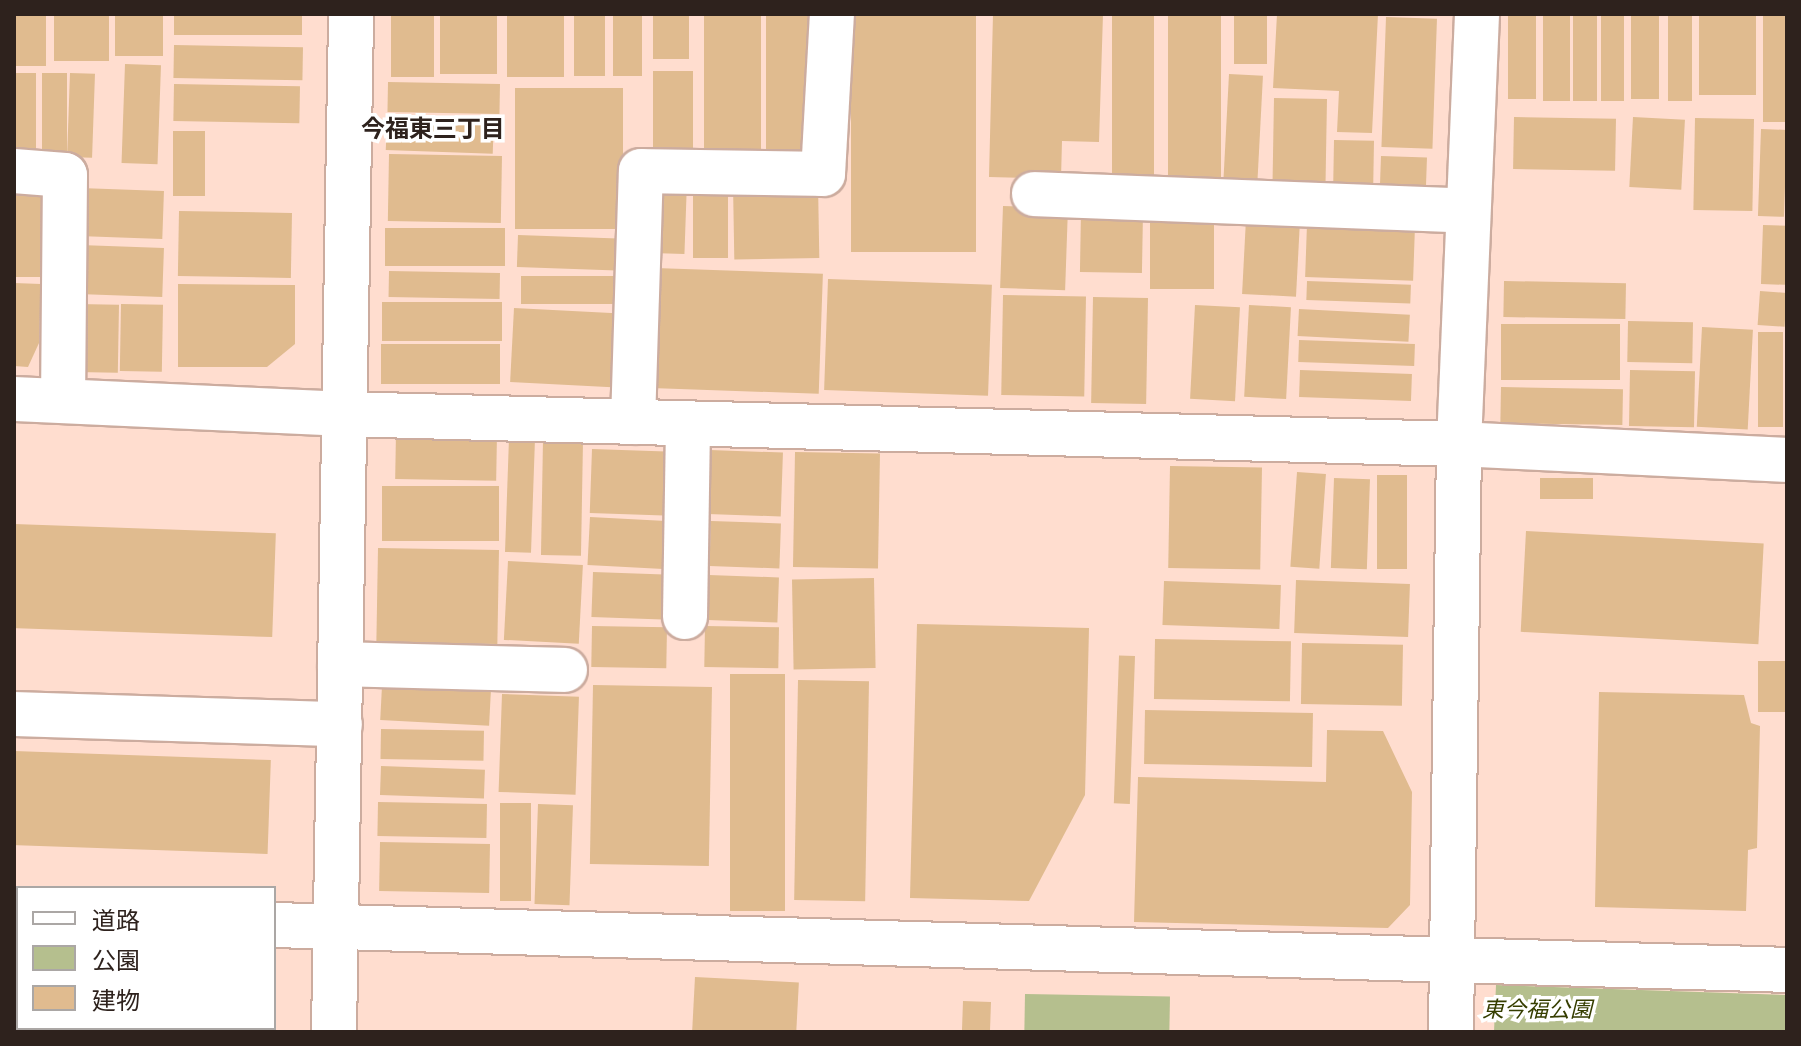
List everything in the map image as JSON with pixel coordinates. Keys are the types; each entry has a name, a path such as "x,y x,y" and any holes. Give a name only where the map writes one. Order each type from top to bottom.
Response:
{"street":[{"path":"334,1032 339,928 341,414 351,14"},
{"path":"633,422 641,171 823,174 832,14"},
{"path":"1451,1032 1459,444 1477,14"},
{"path":"14,171 65,175 63,400"},
{"path":"1034,194 1468,211"},
{"path":"14,399 341,414 1459,444 1787,460"},
{"path":"685,617 688,424"},
{"path":"340,664 565,670"},
{"path":"14,714 340,724"},
{"path":"276,925 1787,970"}],"green space":[{"name":"東今福公園","path":"1496,985 1787,995 1787,1032 1494,1032"},
{"path":"1025,994 1170,997 1169,1032 1024,1032"}],"building":[{"path":"14,14 46,14 46,66 14,66"},
{"path":"54,14 109,14 109,61 54,61"},
{"path":"115,14 163,14 163,56 115,56"},
{"path":"174,14 302,14 302,35 174,35"},
{"path":"391,14 434,14 434,77 391,77"},
{"path":"440,14 497,14 497,74 440,74"},
{"path":"507,14 564,14 564,77 507,77"},
{"path":"574,14 605,14 605,76 574,76"},
{"path":"613,14 642,14 642,76 613,76"},
{"path":"653,14 689,14 689,59 653,59"},
{"path":"704,14 761,14 761,160 704,160"},
{"path":"766,14 812,14 812,162 766,162"},
{"path":"851,14 976,14 976,252 851,252"},
{"path":"993,14 1103,14 1099,142 1062,141 1061,179 989,177"},
{"path":"1112,14 1154,14 1154,179 1112,179"},
{"path":"1168,14 1221,14 1221,183 1168,183"},
{"path":"1234,14 1267,14 1267,64 1234,64"},
{"path":"1277,14 1378,14 1372,133 1337,132 1339,91 1273,88"},
{"path":"1508,14 1536,14 1536,99 1508,99"},
{"path":"1543,14 1570,14 1570,101 1543,101"},
{"path":"1573,14 1597,14 1597,101 1573,101"},
{"path":"1601,14 1624,14 1624,101 1601,101"},
{"path":"1631,14 1659,14 1659,99 1631,99"},
{"path":"1668,14 1692,14 1692,101 1668,101"},
{"path":"1699,14 1756,14 1756,95 1699,95"},
{"path":"1763,14 1787,14 1787,122 1763,122"},
{"path":"1386,17 1437,19 1432,149 1381,147"},
{"path":"174,45 303,47 302,80 173,78"},
{"path":"125,64 161,65 158,164 122,163"},
{"path":"653,71 693,71 693,156 653,156"},
{"path":"14,73 36,73 36,155 14,155"},
{"path":"42,73 67,73 67,156 42,156"},
{"path":"70,73 95,74 92,158 67,157"},
{"path":"1229,74 1263,76 1257,181 1224,179"},
{"path":"388,82 500,84 499,114 387,112"},
{"path":"174,84 300,86 299,123 173,121"},
{"path":"515,88 623,88 623,229 515,229"},
{"path":"1274,98 1327,99 1325,192 1272,191"},
{"path":"387,115 494,119 493,154 386,150"},
{"path":"1514,117 1616,119 1615,171 1513,169"},
{"path":"1633,117 1685,120 1681,190 1629,187"},
{"path":"1695,118 1754,119 1752,211 1693,210"},
{"path":"1761,129 1787,130 1784,217 1758,216"},
{"path":"173,131 205,131 205,196 173,196"},
{"path":"1334,140 1374,141 1373,197 1333,196"},
{"path":"389,154 502,156 501,223 388,221"},
{"path":"1381,156 1427,158 1426,200 1380,198"},
{"path":"654,180 687,181 684,254 651,253"},
{"path":"693,183 728,183 728,258 693,258"},
{"path":"818,183 819,258 734,259 733,184"},
{"path":"80,188 164,191 162,239 78,236"},
{"path":"14,190 48,190 48,277 14,277"},
{"path":"1003,206 1068,208 1065,290 1000,288"},
{"path":"179,211 292,213 291,278 178,276"},
{"path":"1081,211 1143,212 1142,273 1080,272"},
{"path":"1150,214 1214,214 1214,289 1150,289"},
{"path":"1246,219 1300,222 1296,297 1242,294"},
{"path":"1307,224 1415,228 1413,281 1305,277"},
{"path":"1763,225 1787,226 1785,285 1761,284"},
{"path":"385,228 505,228 505,266 385,266"},
{"path":"518,235 618,238 617,270 517,267"},
{"path":"80,245 164,248 162,297 78,294"},
{"path":"655,268 823,274 819,394 651,388"},
{"path":"389,271 500,273 500,299 389,297"},
{"path":"521,276 618,276 618,304 521,304"},
{"path":"828,279 992,285 988,396 824,390"},
{"path":"1307,281 1411,285 1410,304 1306,300"},
{"path":"1504,281 1626,283 1625,319 1503,317"},
{"path":"14,283 41,284 39,343 28,367 14,366"},
{"path":"178,284 295,285 295,344 267,367 178,367"},
{"path":"1760,291 1787,293 1785,327 1758,325"},
{"path":"1003,295 1086,296 1084,396 1001,395"},
{"path":"1093,297 1148,298 1146,404 1091,403"},
{"path":"382,302 502,302 502,341 382,341"},
{"path":"77,304 119,305 118,373 76,372"},
{"path":"121,304 163,305 162,372 120,371"},
{"path":"1195,305 1240,307 1235,401 1190,399"},
{"path":"1249,305 1291,307 1286,399 1244,397"},
{"path":"514,308 616,313 612,387 510,382"},
{"path":"1299,309 1410,315 1408,342 1298,336"},
{"path":"1628,321 1693,322 1692,363 1627,362"},
{"path":"1501,324 1620,324 1620,380 1501,380"},
{"path":"1702,327 1753,330 1748,430 1697,427"},
{"path":"1758,332 1783,332 1783,427 1758,427"},
{"path":"1299,340 1415,344 1414,366 1298,362"},
{"path":"381,344 500,344 500,384 381,384"},
{"path":"1300,370 1412,374 1411,401 1299,397"},
{"path":"1630,370 1695,371 1694,427 1629,426"},
{"path":"1501,387 1623,389 1622,425 1500,423"},
{"path":"396,432 497,434 496,481 395,479"},
{"path":"509,438 535,439 531,553 505,552"},
{"path":"543,440 583,441 581,556 541,555"},
{"path":"592,449 666,452 664,516 590,513"},
{"path":"710,450 783,453 781,517 708,514"},
{"path":"795,452 880,453 878,568 793,567"},
{"path":"1170,466 1262,468 1260,570 1168,568"},
{"path":"1297,472 1326,474 1319,569 1290,567"},
{"path":"1377,475 1407,475 1407,569 1377,569"},
{"path":"1334,478 1370,479 1367,569 1331,568"},
{"path":"1540,478 1593,478 1593,499 1540,499"},
{"path":"382,486 499,486 499,541 382,541"},
{"path":"590,517 666,521 663,569 587,565"},
{"path":"711,521 781,523 779,568 709,566"},
{"path":"14,524 276,533 272,637 14,628"},
{"path":"1526,531 1764,543 1758,644 1521,632"},
{"path":"378,548 499,550 497,644 376,642"},
{"path":"508,561 583,565 579,644 504,640"},
{"path":"593,572 664,574 662,619 591,617"},
{"path":"709,575 779,577 777,622 707,620"},
{"path":"874,578 876,668 794,669 792,579"},
{"path":"1296,580 1410,584 1408,637 1294,633"},
{"path":"1164,581 1281,585 1279,629 1162,625"},
{"path":"917,624 1089,628 1085,795 1029,901 910,898"},
{"path":"592,626 667,627 666,668 591,667"},
{"path":"705,626 779,627 778,668 704,667"},
{"path":"1155,639 1291,641 1290,701 1154,699"},
{"path":"1302,643 1403,645 1402,706 1301,704"},
{"path":"1119,655 1135,656 1130,804 1114,803"},
{"path":"1758,661 1787,661 1787,712 1758,712"},
{"path":"730,674 785,674 785,911 730,911"},
{"path":"798,680 869,681 865,901 794,900"},
{"path":"593,685 712,687 709,866 590,864"},
{"path":"382,686 491,692 489,726 380,720"},
{"path":"1599,692 1744,695 1751,723 1760,726 1757,848 1748,850 1746,911 1595,907"},
{"path":"502,694 579,697 576,795 499,792"},
{"path":"1145,710 1313,713 1312,767 1144,764"},
{"path":"381,729 484,731 483,761 380,759"},
{"path":"1327,730 1383,731 1412,792 1410,905 1388,928 1134,922 1138,777 1326,782"},
{"path":"14,751 271,760 268,854 14,845"},
{"path":"381,766 485,770 484,799 380,795"},
{"path":"378,802 487,804 486,838 377,836"},
{"path":"500,803 531,803 531,901 500,901"},
{"path":"538,804 573,805 569,905 535,904"},
{"path":"380,842 490,844 489,893 379,891"},
{"path":"695,977 799,982 796,1032 692,1032"},
{"path":"963,1001 991,1002 990,1032 962,1032"},
{"path":"38,1030 143,1030 38,1032"}],"district":[{"name":"今福東三丁目","path":"433,129"}]}
